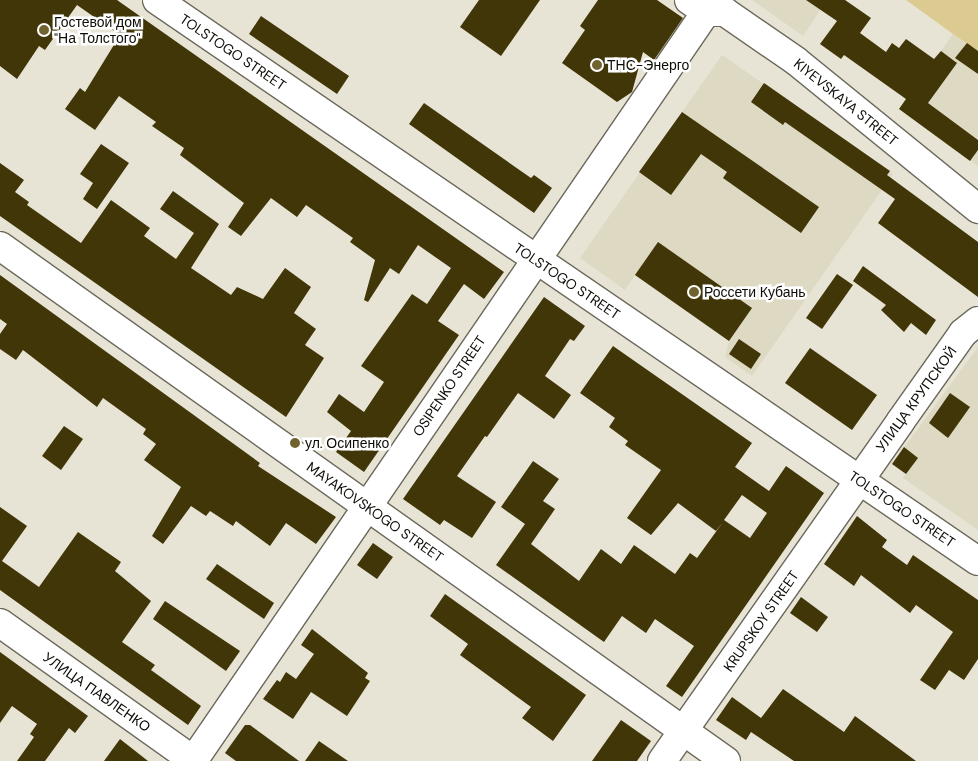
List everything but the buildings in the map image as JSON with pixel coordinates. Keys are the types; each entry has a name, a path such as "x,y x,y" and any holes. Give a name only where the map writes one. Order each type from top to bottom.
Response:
{"street":[{"name":"TOLSTOGO STREET","path":"157,0 978,562"},
{"name":"OSIPENKO STREET","path":"194,761 536,259 698,6"},
{"name":"KIYEVSKAYA STREET","path":"698,6 725,12 796,61 978,209"},
{"name":"MAYAKOVSKOGO STREET","path":"0,246 726,761"},
{"name":"УЛИЦА КРУПСКОЙ","path":"858,480 963,333 978,320"},
{"name":"KRUPSKOY STREET","path":"662,761 858,480"},
{"name":"УЛИЦА ПАВЛЕНКО","path":"0,623 194,761"}],"shaded area":[{"path":"752,0 827,0 803,36"},
{"path":"906,0 978,0 978,51 953,34"},
{"path":"953,34 978,51 978,166 899,109"},
{"path":"722,55 893,174 752,376 725,357 729,341 635,275 625,290 580,258"},
{"path":"978,347 978,530 903,478 906,474 892,464"}],"place":[{"name":"Гостевой дом \"На Толстого\"","path":"44,30"},
{"name":"ТНС-Энерго","path":"597,65"},
{"name":"Россети Кубань","path":"694,292"},
{"name":"ул. Осипенко","path":"295,443"}]}
